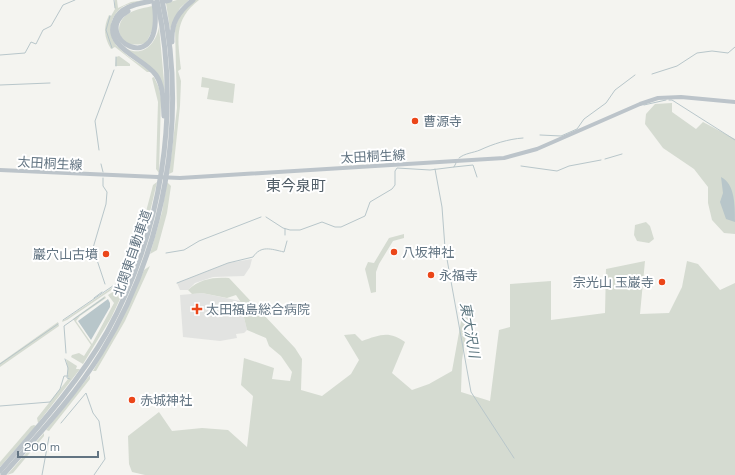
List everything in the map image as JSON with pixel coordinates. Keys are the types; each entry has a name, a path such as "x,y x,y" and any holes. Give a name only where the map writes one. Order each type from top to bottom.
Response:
{"highway":[{"name":"北関東自動車道","path":"3,475 71,396 112,335 150,246 162,185 173,97 166,0"},
{"path":"173,97 173,22 181,10 193,0"},
{"path":"153,1 156,27 153,38 141,47 126,45 119,39 117,31 120,18 130,10 153,1"},
{"path":"153,1 132,6 120,12 114,21 113,31 114,37 122,49 150,68 161,84 164,125 163,161"},
{"name":"北関東自動車道","path":"153,1 163,38 167,78 167,125 163,161 164,170"},
{"name":"北関東自動車道","path":"0,471 59,402 106,333 136,269 162,185"}],"main road":[{"name":"太田桐生線","path":"0,170 180,178 504,158 538,149 640,104 658,98 681,97 735,102"}],"shaded area":[{"path":"115,0 117,0 118,8 131,2 145,0 124,6 119,10 112,20 111,32 115,43 123,52 151,72 147,72 115,47 111,49 109,45 105,28 109,15 111,16 115,9"},
{"path":"177,0 189,0 180,8 170,29 166,3"},
{"path":"195,0 199,0 185,15 179,31 181,69 178,71 181,81 180,106 173,172 169,174 177,108 175,28 180,15"},
{"path":"153,6 154,27 146,43 129,44 123,40 119,31 122,20 130,12"},
{"path":"159,27 165,92 159,78 127,49 133,51 144,50 152,43"},
{"path":"119,56 130,64 130,66 115,66 116,57"},
{"path":"154,77 159,88 161,99 159,173 156,169 158,102 152,78"},
{"path":"202,77 235,84 233,103 207,99 209,88 201,87"},
{"path":"672,103 672,112 696,129 703,122 735,139 735,234 724,233 712,220 708,203 708,187 694,169 663,148 645,124 646,114 655,104"},
{"path":"721,177 726,180 732,190 735,222 726,219 720,202 723,193"},
{"path":"157,182 143,242 134,266 126,271 138,242 153,185"},
{"path":"167,182 171,186 167,213 157,250 150,254 162,212"},
{"path":"646,222 650,226 654,239 649,243 637,241 634,235 635,225"},
{"path":"404,234 404,238 393,241 379,264 376,272 376,292 371,293 365,269 368,262 374,263 389,238"},
{"path":"252,259 250,267 244,276 213,277 195,283 188,290 180,290 177,283 228,263"},
{"path":"645,261 640,314 669,313 682,287 687,261 698,264 720,290 735,283 735,475 145,475 132,472 129,464 128,436 159,412 172,431 202,428 228,430 247,447 253,396 241,385 244,358 274,368 272,379 290,381 292,372 281,356 269,346 266,338 247,330 240,301 236,295 227,298 202,293 192,294 188,290 197,283 212,278 229,278 295,348 302,359 301,390 322,396 351,374 359,360 344,335 355,334 362,341 389,335 399,338 405,342 392,373 412,390 429,384 452,371 462,316 469,316 462,360 461,392 490,401 499,330 510,327 510,284 551,281 551,320 605,313 606,269"},
{"path":"150,266 125,321 96,371 93,371 127,309 144,270"},
{"path":"123,280 123,282 62,322 63,320"},
{"path":"128,282 111,318 83,364 71,357 72,355 79,353 84,356 91,345 73,319 105,296 106,298 80,316 76,321 92,344 114,303 108,295"},
{"path":"202,293 240,301 247,330 244,333 236,334 237,338 220,341 183,337 180,295"},
{"path":"108,299 110,307 91,340 78,321"},
{"path":"58,322 59,326 0,367 0,363"},
{"path":"66,359 77,366 76,369 80,369 38,423 37,418 68,379 70,379 68,378"},
{"path":"90,375 90,379 49,431 46,430"},
{"path":"31,426 36,426 0,467 0,462"},
{"path":"44,433 44,436 13,473 7,475"}],"waterway":[{"path":"0,55 25,53 31,42 36,44 43,30 51,26 63,5 75,0"},
{"path":"114,0 115,8"},
{"path":"110,16 106,30 112,48"},
{"path":"652,74 677,66 697,53 712,51 728,53 735,47"},
{"path":"116,57 116,66"},
{"path":"99,150 95,121 114,70"},
{"path":"540,135 561,136 577,129 584,119 606,103 615,90 635,75"},
{"path":"0,85 50,83"},
{"path":"644,105 666,100"},
{"path":"669,100 672,100 735,140"},
{"path":"459,158 466,154 501,142 523,138"},
{"path":"605,159 622,154"},
{"path":"521,166 557,171 569,166 601,160"},
{"path":"266,217 283,228 290,230 300,230 322,222 335,227 341,227 365,216 370,202 392,189 395,185 395,171 397,168 430,170 454,167 456,163"},
{"path":"101,164 103,172"},
{"path":"454,167 473,165 477,177"},
{"name":"東大沢川","path":"435,169 442,207 445,248 471,392 514,458"},
{"path":"103,178 103,186 107,192 106,204 93,248 105,284"},
{"path":"166,253 184,250 199,241 261,217"},
{"path":"285,229 285,235"},
{"path":"177,283 228,263 253,257 256,253 263,249 284,252 287,241"},
{"path":"63,320 126,277"},
{"path":"94,298 102,292"},
{"path":"66,353 64,326 104,298"},
{"path":"0,364 58,324"},
{"path":"65,359 68,368 67,378 70,379"},
{"path":"0,406 50,402 60,389 64,376 68,376"},
{"path":"61,423 86,393 93,413 99,421 105,459 94,475"},
{"path":"42,475 49,437"}],"place":[{"name":"曹源寺","path":"415,121"},
{"name":"八坂神社","path":"394,252"},
{"name":"巖穴山古墳","path":"106,254"},
{"name":"永福寺","path":"431,275"},
{"name":"宗光山 玉巌寺","path":"662,282"},
{"name":"太田福島総合病院","path":"197,309"},
{"name":"赤城神社","path":"132,400"}],"district":[{"name":"東今泉町","path":"296,186"}]}
